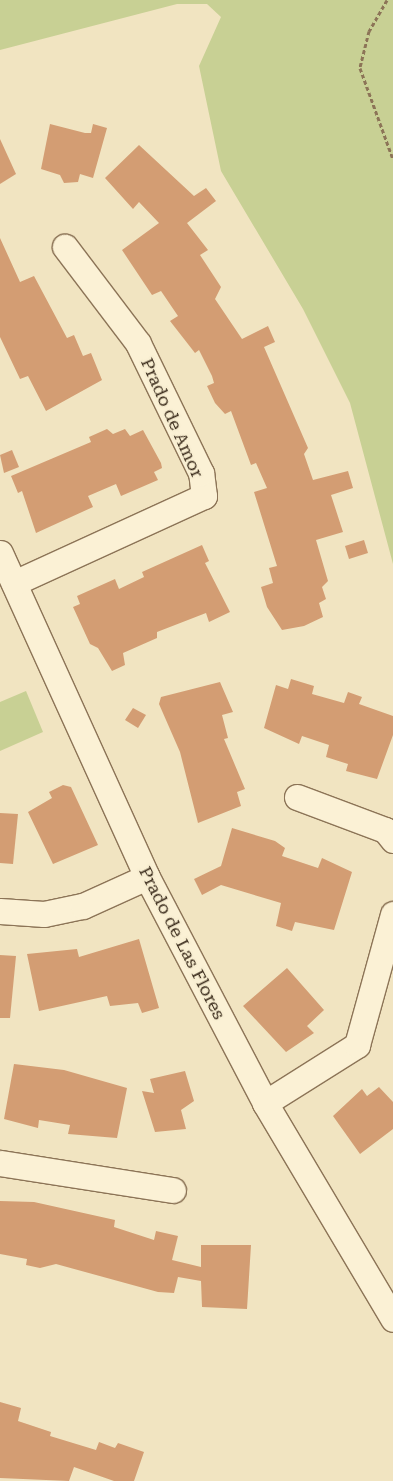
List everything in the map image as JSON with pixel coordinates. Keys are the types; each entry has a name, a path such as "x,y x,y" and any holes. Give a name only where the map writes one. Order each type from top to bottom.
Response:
{"street":[{"name":"Prado de Amor","path":"14,583 204,496 201,473 138,343 64,248"},
{"name":"Prado de Las Flores","path":"0,553 147,877 265,1103 393,1318"},
{"path":"297,797 385,830 393,840"},
{"path":"0,911 44,914 84,906 147,877"},
{"path":"265,1103 357,1045 393,914"},
{"path":"0,1163 173,1190"}],"path":[{"path":"388,0 369,31 360,68 393,159"}],"green space":[{"path":"0,0 393,0 393,564 350,403 303,309 221,171 199,66 221,17 207,4 177,4 0,50"},
{"path":"26,691 43,732 0,751 0,702"}],"building":[{"path":"50,124 85,133 91,133 93,124 107,128 93,178 80,174 78,182 64,183 60,175 41,169"},
{"path":"0,139 16,174 0,184"},
{"path":"139,145 194,196 206,188 216,201 187,223 208,250 200,255 221,287 215,299 242,339 268,326 275,342 264,347 308,448 304,454 313,480 348,471 353,488 331,495 343,532 316,540 328,581 322,587 326,599 319,603 323,617 304,626 282,630 267,607 261,587 273,583 269,568 277,566 254,492 267,488 256,463 251,465 231,411 225,414 215,403 207,386 214,383 212,376 199,350 195,353 170,321 178,316 161,291 152,295 122,250 159,223 139,202 133,209 105,178"},
{"path":"0,238 20,282 34,276 67,338 74,335 83,356 91,353 102,380 46,411 28,376 20,379 0,337"},
{"path":"107,429 113,434 125,429 130,436 143,430 161,463 162,468 154,472 158,480 121,496 116,484 88,496 93,507 36,533 22,491 18,493 11,476 91,442 89,437"},
{"path":"12,450 19,467 4,473 0,455"},
{"path":"364,540 368,553 349,559 345,546"},
{"path":"202,545 209,561 205,563 230,612 209,622 206,613 157,632 157,638 123,653 125,665 112,671 98,648 90,644 73,607 80,604 77,596 115,579 119,589 144,577 142,572"},
{"path":"291,679 314,686 312,694 344,703 348,692 362,697 359,704 393,716 393,735 377,779 346,771 348,764 326,757 329,745 302,736 299,744 264,728 276,685 288,689"},
{"path":"220,682 233,712 222,715 228,738 224,739 245,789 237,792 241,806 198,823 180,752 159,704 161,697"},
{"path":"133,708 146,715 138,728 125,720"},
{"path":"63,785 71,787 98,845 53,864 28,812 52,798 49,792"},
{"path":"0,813 18,814 13,864 0,863"},
{"path":"232,828 275,841 285,848 282,856 318,868 322,858 352,872 334,930 295,922 292,931 276,926 281,903 221,885 202,895 194,879 221,866"},
{"path":"139,939 159,1008 142,1013 138,1003 110,1006 107,996 39,1011 27,954 77,949 79,957"},
{"path":"0,955 16,956 10,1018 0,1018"},
{"path":"287,968 324,1010 307,1026 314,1033 286,1052 243,1006"},
{"path":"14,1064 64,1070 127,1088 117,1138 68,1134 70,1125 39,1120 38,1128 4,1119"},
{"path":"185,1071 194,1101 181,1110 186,1129 155,1132 142,1091 154,1093 150,1079"},
{"path":"379,1087 393,1102 393,1129 360,1154 333,1116 362,1089 367,1096"},
{"path":"0,1201 34,1202 115,1220 114,1227 154,1240 156,1231 178,1236 172,1260 201,1267 201,1245 251,1245 247,1309 202,1307 201,1281 178,1277 174,1293 158,1292 56,1264 40,1268 26,1265 27,1259 0,1254"},
{"path":"0,1402 21,1408 18,1421 51,1432 50,1436 96,1450 99,1442 115,1448 118,1443 144,1452 134,1481 114,1481 74,1467 69,1481 0,1478"}]}
